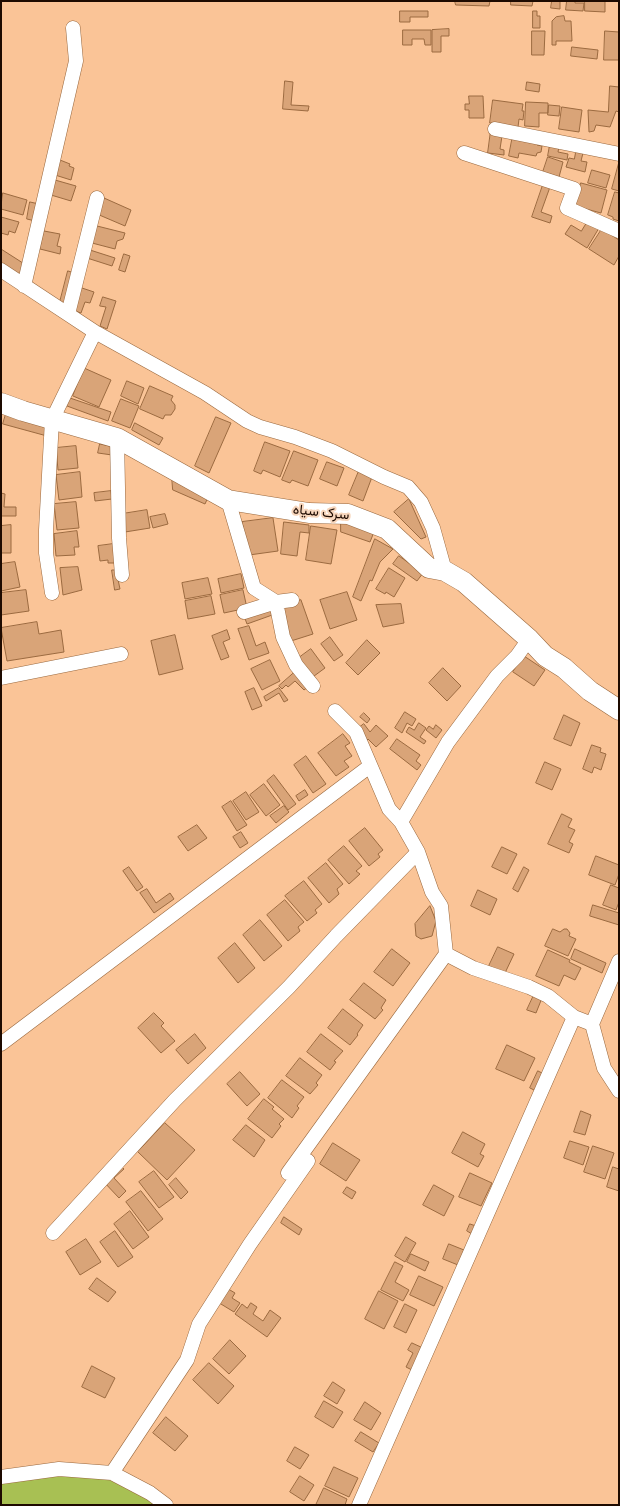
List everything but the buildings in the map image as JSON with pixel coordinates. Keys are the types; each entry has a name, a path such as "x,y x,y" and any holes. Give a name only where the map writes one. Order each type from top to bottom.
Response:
{"street":[{"path":"24,286 76,61 73,28"},
{"path":"495,129 619,154"},
{"path":"464,153 574,189 567,208 619,231"},
{"path":"68,314 97,198"},
{"path":"1,270 94,332 205,392 247,421 260,427 295,437 332,451 373,472 408,487 421,502 433,528 445,571"},
{"path":"52,593 46,553 46,530 52,420 94,332"},
{"name":"سرک سیاه","path":"3,407 23,411 118,438 228,500 309,513 348,514 388,529 429,568 445,571 464,582 529,639 545,656 564,668 590,691 619,710"},
{"path":"118,438 118,538 122,575"},
{"path":"228,500 254,588 276,602 283,637 296,665 313,686"},
{"path":"244,612 276,602 292,600"},
{"path":"401,822 448,742 497,676 517,656 529,639"},
{"path":"1,678 121,654"},
{"path":"288,1173 446,954 441,906 432,892 418,852 401,822 389,809 356,732 334,711"},
{"path":"1,1044 370,766"},
{"path":"53,1233 175,1100 289,987 336,936 418,852"},
{"path":"446,954 474,968 529,987 548,996 574,1017 592,1024"},
{"path":"619,961 592,1024 604,1068 619,1091"},
{"path":"359,1505 574,1017"},
{"path":"112,1473 187,1360 199,1324 250,1244 323,1140"},
{"path":"1,1477 59,1469 112,1473 150,1493 166,1505"}],"green space":[{"path":"112,1473 166,1505 1,1505 1,1477"}]}
